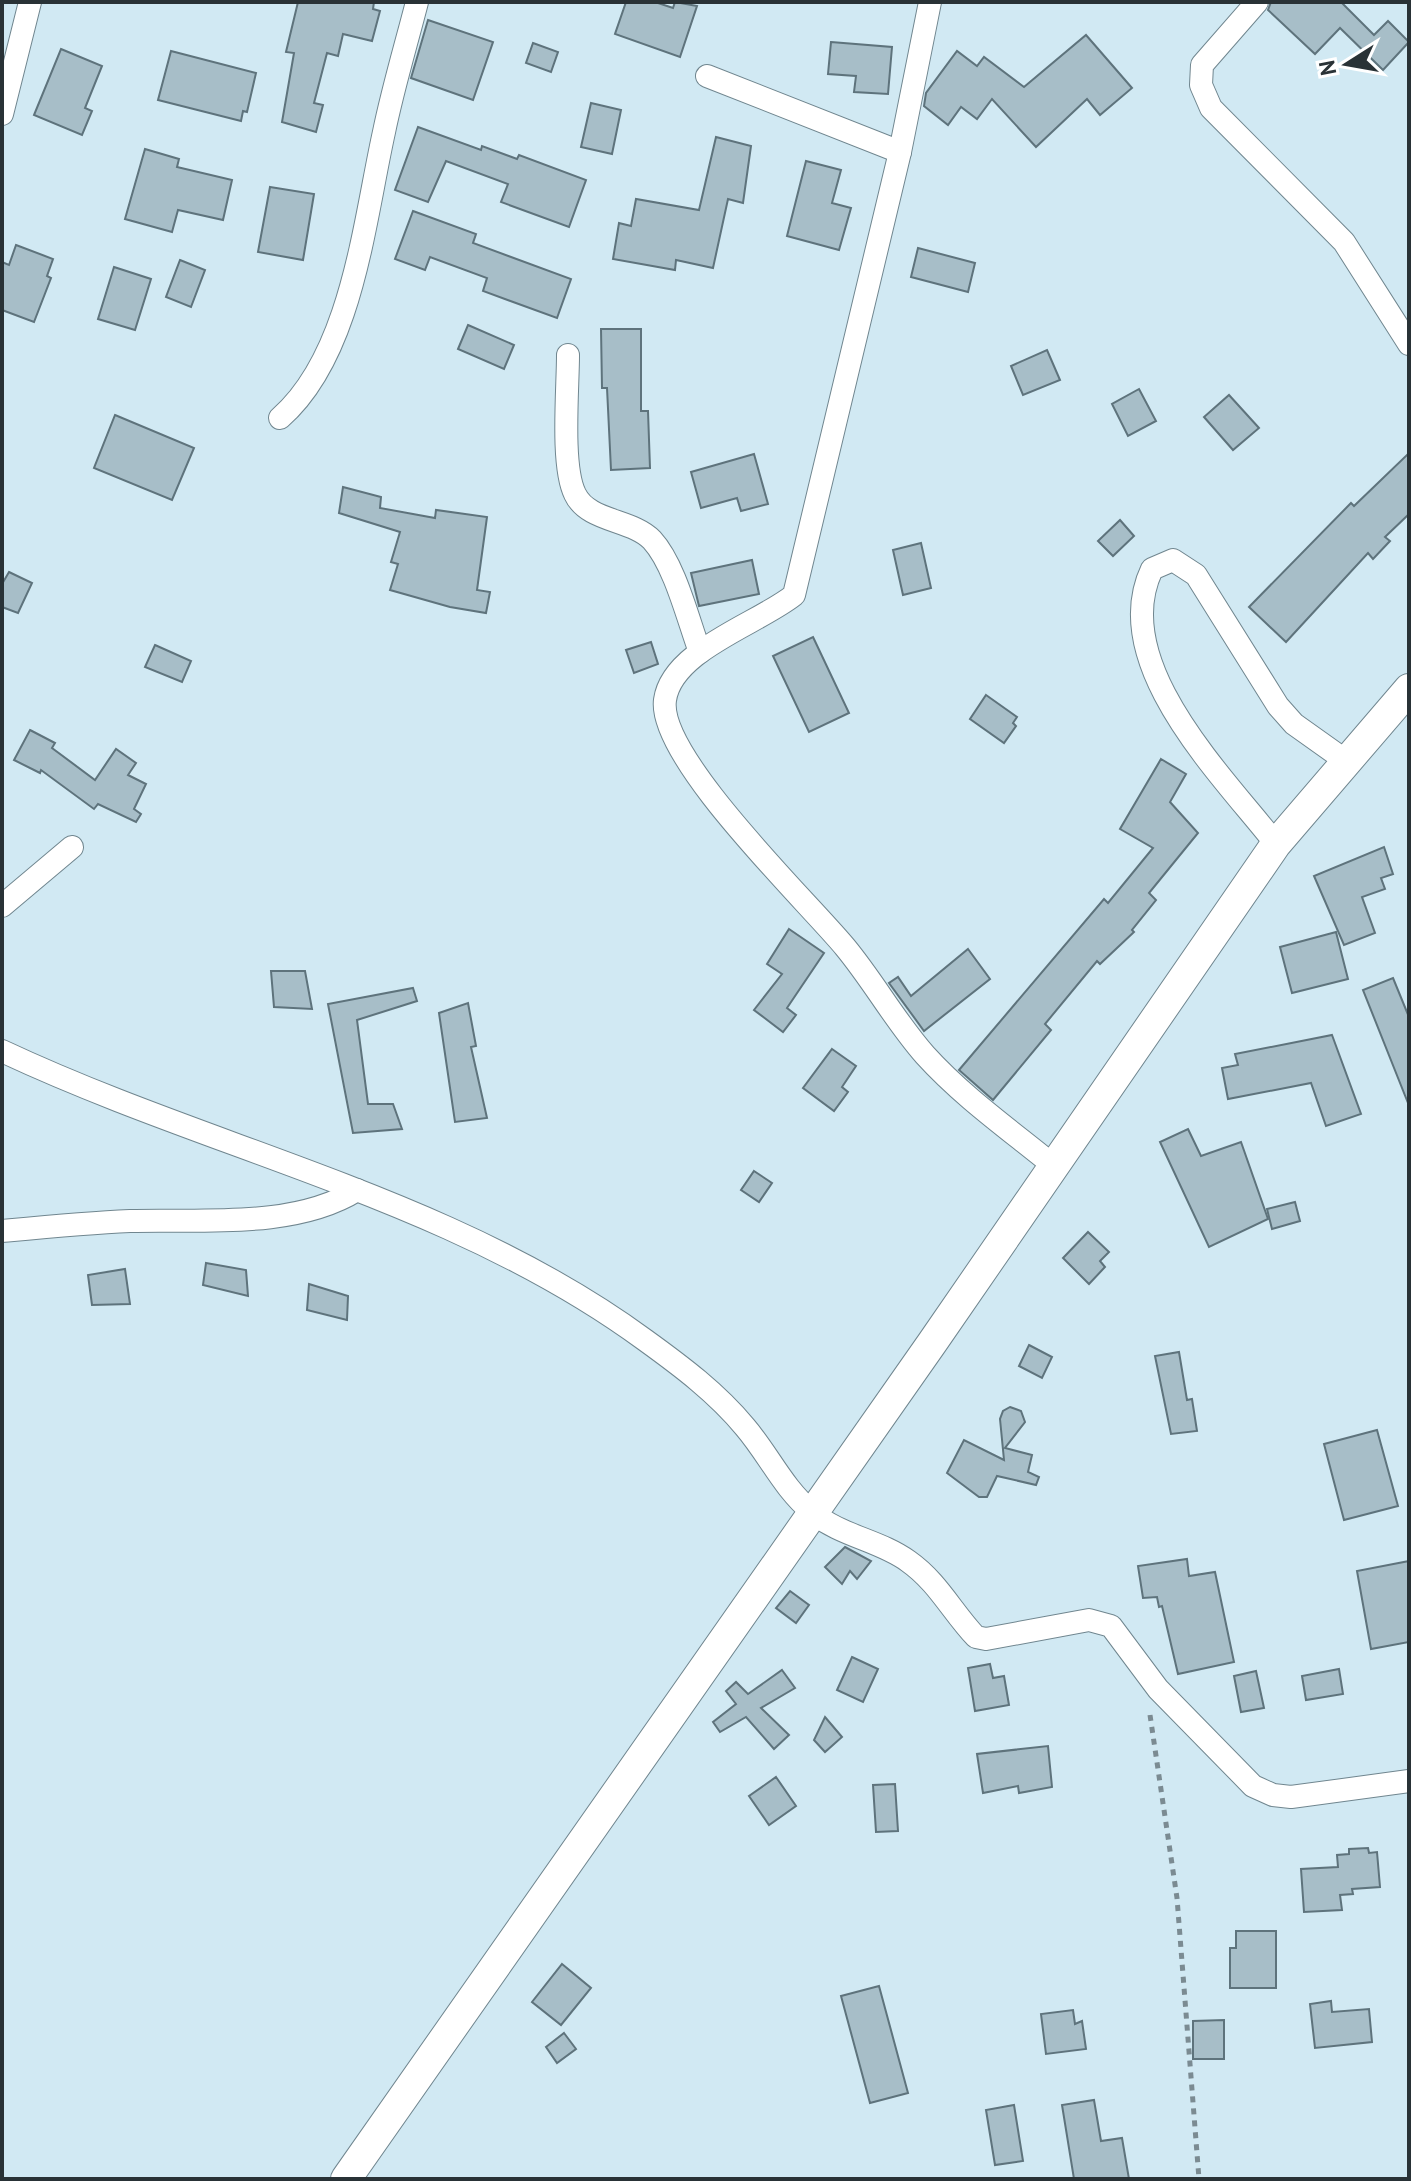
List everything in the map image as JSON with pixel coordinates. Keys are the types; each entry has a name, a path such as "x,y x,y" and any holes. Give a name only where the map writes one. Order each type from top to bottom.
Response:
{"street":[{"path":"2,114 30,2"},
{"path":"280,418 297,403 346,310 385,128 417,2"},
{"path":"930,2 900,152 794,595 700,652 672,679 665,702 669,726 700,779 784,881 845,947 926,1055 985,1110 1054,1166"},
{"path":"1257,2 1202,65 1201,85 1211,108 1344,242 1409,344"},
{"path":"707,76 900,152"},
{"path":"568,355 568,476 576,497 587,509 636,528 652,540 665,559 700,652"},
{"path":"1276,844 1203,751 1168,702 1152,671 1142,615 1145,582 1152,569 1173,560 1184,564 1196,575 1278,706 1294,724 1346,761"},
{"path":"346,2179 1276,844 1409,689"},
{"path":"2,906 72,847"},
{"path":"2,1051 226,1142 357,1190 505,1252 643,1338 708,1388 746,1428 791,1491 812,1512 829,1524 906,1559 930,1577 976,1637 986,1639 1074,1621 1102,1622 1121,1635 1143,1669 1253,1786 1273,1795 1316,1795 1409,1781"},
{"path":"2,1231 91,1223 292,1215 326,1207 357,1190"}],"path":[{"path":"1143,1669 1177,1898 1199,2179"}],"building":[{"path":"298,2 374,2 373,9 380,11 372,41 343,34 338,56 327,53 314,103 323,105 316,132 282,122 294,53 286,52"},
{"path":"626,2 655,2 673,8 675,2 697,6 680,57 615,34"},
{"path":"1271,2 1341,2 1374,35 1388,21 1409,42 1383,70 1340,28 1315,54 1268,10"},
{"path":"428,20 493,42 473,100 411,78"},
{"path":"1086,35 1132,88 1100,115 1087,99 1036,147 992,99 977,119 961,107 948,125 924,106 926,93 957,51 977,66 984,57 1024,87"},
{"path":"831,42 892,47 888,94 854,92 856,76 828,74"},
{"path":"533,43 558,52 551,72 526,63"},
{"path":"61,49 102,66 85,108 92,111 82,135 34,115"},
{"path":"171,51 256,73 247,112 243,111 241,121 158,100"},
{"path":"591,103 621,110 612,154 581,147"},
{"path":"418,127 481,150 482,146 517,159 519,155 586,180 569,227 501,202 508,184 446,161 428,202 395,190"},
{"path":"716,137 751,146 743,203 728,199 713,268 676,260 675,270 613,259 619,223 631,226 636,199 699,210"},
{"path":"145,149 179,159 177,167 232,180 223,220 178,210 172,232 125,219"},
{"path":"806,161 841,170 832,203 851,208 839,250 787,236"},
{"path":"270,187 314,194 303,260 258,252"},
{"path":"413,211 476,234 473,243 571,279 557,318 483,291 487,278 430,257 425,270 395,259"},
{"path":"16,245 53,259 47,276 51,278 34,322 2,310 2,262 9,265"},
{"path":"918,248 975,263 968,292 911,277"},
{"path":"180,260 205,270 191,307 166,297"},
{"path":"114,267 151,279 135,330 98,319"},
{"path":"468,325 514,345 504,369 458,349"},
{"path":"601,329 641,329 641,411 648,411 650,468 611,470 607,388 602,388"},
{"path":"1047,350 1060,380 1023,395 1011,366"},
{"path":"1139,389 1156,421 1128,436 1112,404"},
{"path":"1229,395 1259,428 1233,450 1204,417"},
{"path":"115,415 194,448 172,500 94,468"},
{"path":"1409,453 1409,514 1385,537 1390,541 1373,559 1368,553 1286,642 1249,607 1351,503 1354,506"},
{"path":"754,454 768,504 741,511 737,498 701,508 691,472"},
{"path":"343,487 381,497 380,508 435,518 436,510 487,517 477,590 490,592 486,613 450,607 390,590 398,564 391,562 400,532 339,513"},
{"path":"1120,520 1134,536 1113,556 1098,541"},
{"path":"921,543 931,588 903,595 893,550"},
{"path":"752,560 759,594 699,606 691,573"},
{"path":"9,572 32,583 18,613 2,607 2,584"},
{"path":"813,637 849,713 809,732 773,656"},
{"path":"651,642 658,664 634,673 626,650"},
{"path":"155,645 191,661 182,682 145,667"},
{"path":"986,695 1017,717 1013,723 1016,726 1004,743 970,719"},
{"path":"30,730 55,743 52,748 95,780 116,749 136,763 128,775 146,784 134,809 141,814 136,822 98,804 94,809 41,770 40,773 14,760"},
{"path":"1161,759 1186,774 1170,802 1198,833 1149,893 1156,900 1132,930 1134,932 1100,964 1097,961 1045,1024 1051,1030 993,1100 959,1070 1104,899 1108,903 1153,848 1120,829"},
{"path":"1384,847 1393,874 1381,878 1385,889 1362,897 1375,933 1344,945 1314,876"},
{"path":"789,929 824,953 787,1008 796,1015 783,1032 754,1010 782,974 767,964"},
{"path":"1336,932 1348,979 1292,993 1280,947"},
{"path":"968,949 990,979 924,1031 889,983 898,977 911,996"},
{"path":"271,971 305,971 312,1009 274,1007"},
{"path":"1393,978 1409,1017 1408,1103 1363,990"},
{"path":"413,988 417,1001 357,1020 368,1104 393,1104 402,1129 353,1133 328,1004"},
{"path":"468,1003 476,1046 471,1047 487,1118 455,1122 439,1013"},
{"path":"1332,1035 1361,1114 1326,1126 1311,1083 1228,1099 1222,1068 1238,1065 1235,1054"},
{"path":"832,1049 856,1066 842,1087 848,1092 834,1111 803,1088"},
{"path":"1188,1129 1201,1156 1241,1142 1268,1219 1209,1247 1160,1142"},
{"path":"754,1171 772,1183 759,1202 741,1190"},
{"path":"1295,1202 1300,1221 1272,1229 1267,1209"},
{"path":"1088,1232 1109,1252 1100,1261 1105,1267 1089,1284 1063,1258"},
{"path":"206,1263 246,1270 248,1296 203,1285"},
{"path":"125,1269 130,1304 92,1305 88,1275"},
{"path":"309,1284 348,1296 347,1320 307,1310"},
{"path":"1029,1345 1052,1357 1042,1378 1019,1366"},
{"path":"1179,1352 1187,1400 1192,1399 1197,1431 1171,1434 1155,1356"},
{"path":"1010,1407 1021,1411 1025,1422 1005,1448 1032,1455 1028,1472 1039,1477 1036,1485 997,1476 987,1497 979,1497 947,1473 964,1440 1004,1460 1000,1419 1003,1411"},
{"path":"1377,1430 1398,1506 1344,1520 1324,1444"},
{"path":"845,1547 871,1561 857,1579 850,1571 842,1584 825,1567"},
{"path":"1187,1559 1189,1576 1215,1572 1234,1662 1178,1674 1162,1606 1159,1607 1157,1597 1143,1598 1138,1566"},
{"path":"1409,1561 1409,1642 1371,1649 1357,1571"},
{"path":"790,1591 809,1605 796,1623 776,1608"},
{"path":"852,1657 878,1669 863,1702 837,1690"},
{"path":"990,1664 993,1678 1004,1676 1009,1705 975,1711 968,1668"},
{"path":"1339,1669 1343,1694 1306,1700 1302,1676"},
{"path":"782,1670 795,1688 761,1708 789,1735 774,1749 746,1717 720,1732 713,1722 736,1704 726,1691 736,1682 748,1694"},
{"path":"1256,1671 1264,1708 1241,1712 1234,1676"},
{"path":"825,1717 842,1737 825,1752 814,1740"},
{"path":"1048,1746 1052,1787 1019,1793 1018,1786 983,1793 977,1754"},
{"path":"776,1777 796,1806 769,1825 749,1796"},
{"path":"895,1784 898,1831 876,1832 873,1785"},
{"path":"1368,1848 1369,1853 1377,1852 1380,1887 1352,1889 1353,1894 1340,1895 1342,1910 1304,1912 1301,1869 1338,1867 1337,1855 1349,1854 1349,1849"},
{"path":"1236,1931 1276,1931 1276,1988 1230,1988 1230,1948 1236,1948"},
{"path":"562,1964 591,1988 561,2025 532,2002"},
{"path":"879,1986 908,2093 870,2103 841,1996"},
{"path":"1331,2001 1332,2012 1369,2009 1372,2042 1315,2048 1310,2004"},
{"path":"1073,2010 1075,2024 1082,2021 1086,2049 1046,2054 1041,2014"},
{"path":"1224,2020 1224,2059 1193,2059 1193,2021"},
{"path":"564,2033 576,2049 557,2063 546,2047"},
{"path":"1094,2100 1101,2141 1122,2138 1129,2179 1074,2179 1062,2105"},
{"path":"1014,2105 1023,2161 995,2165 986,2110"}]}
